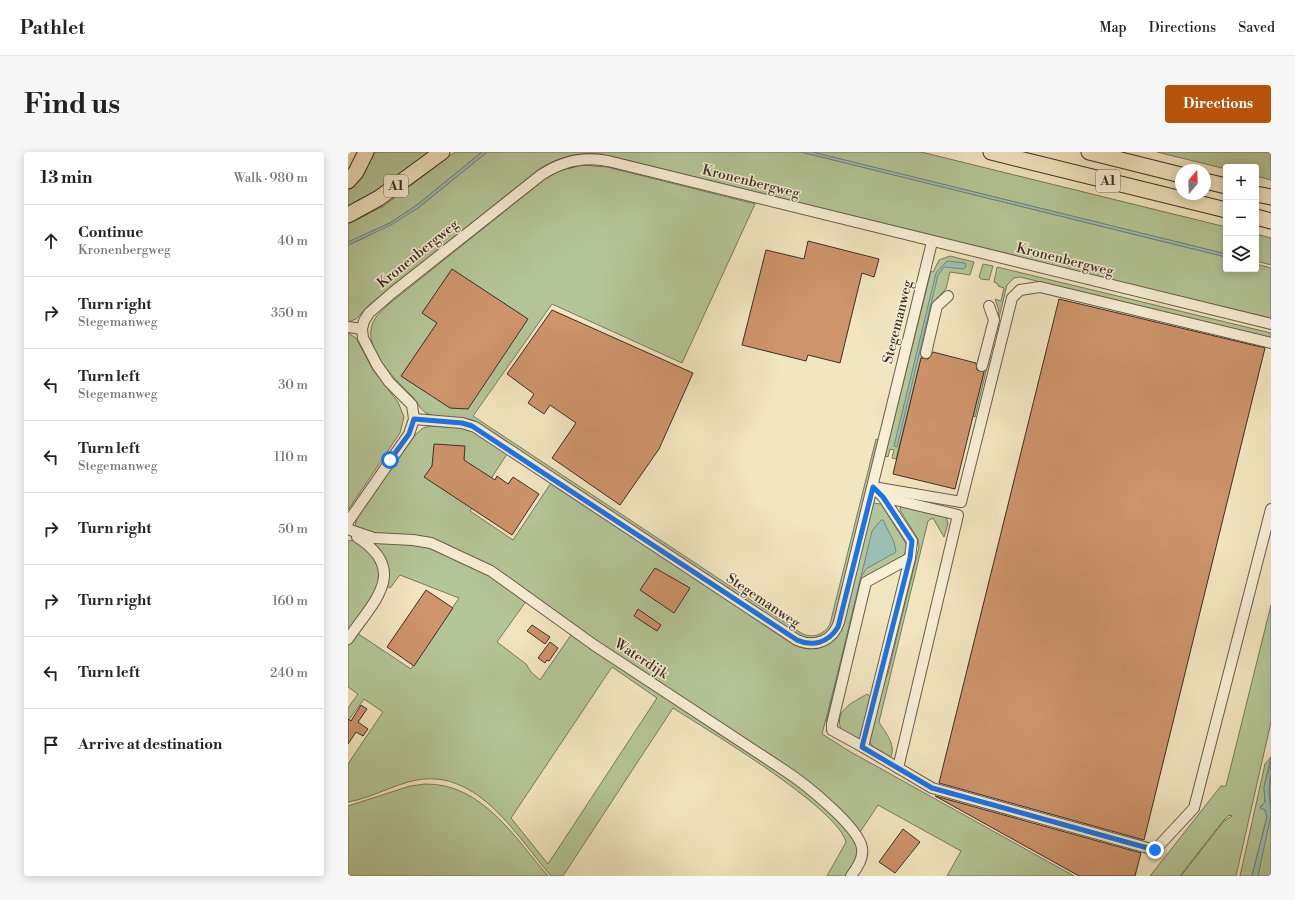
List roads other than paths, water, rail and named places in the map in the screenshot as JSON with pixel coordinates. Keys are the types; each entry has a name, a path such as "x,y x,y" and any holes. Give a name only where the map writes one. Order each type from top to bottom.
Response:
{"highway":[{"path":"348,181 356,172 366,152"},
{"name":"A1","path":"348,215 380,198 442,152"},
{"name":"A1","path":"991,152 1223,209"},
{"name":"A1","path":"1088,152 1175,174"},
{"path":"1211,182 1223,185"},
{"path":"1259,195 1271,197"},
{"path":"1259,218 1271,221"}],"street":[{"name":"Kronenbergweg","path":"362,329 364,321 369,313 478,223 549,170 573,160 595,159 1271,324"},
{"name":"Stegemanweg","path":"414,419 462,423 475,427 797,640 808,644 826,640 838,627 932,242"},
{"path":"898,768 958,515 1012,298 1020,290 1040,287 1271,343"},
{"path":"926,353 937,306 948,296"},
{"path":"982,366 994,320 989,306"},
{"path":"348,327 362,329 363,338 377,365 390,382 412,405 414,419 409,434 348,528 379,555 385,574 381,589 348,639"},
{"path":"862,747 910,558 912,541 883,497 873,487"},
{"path":"873,487 962,502"},
{"path":"883,497 958,515"},
{"path":"910,558 866,582 832,724 832,730 932,788 1155,850 1194,808 1271,509"},
{"name":"Waterdijk","path":"348,528 374,538 413,540 431,543 491,571 594,645 787,772 817,795 843,820 860,841 862,857 852,876"}],"water":[{"path":"482,152 487,152 418,208 391,225 348,245 348,242 390,223 417,205"},
{"path":"801,152 812,152 1223,253 1223,256"},
{"path":"947,261 965,263 966,267 963,269 944,267 938,275 897,447 894,446 936,273"},
{"path":"881,520 883,520 894,542 896,552 866,569 861,577 826,722 872,531"},
{"path":"1271,761 1269,791 1271,815 1258,876 1252,876 1267,817 1265,810 1260,808 1265,802 1264,787"}]}
